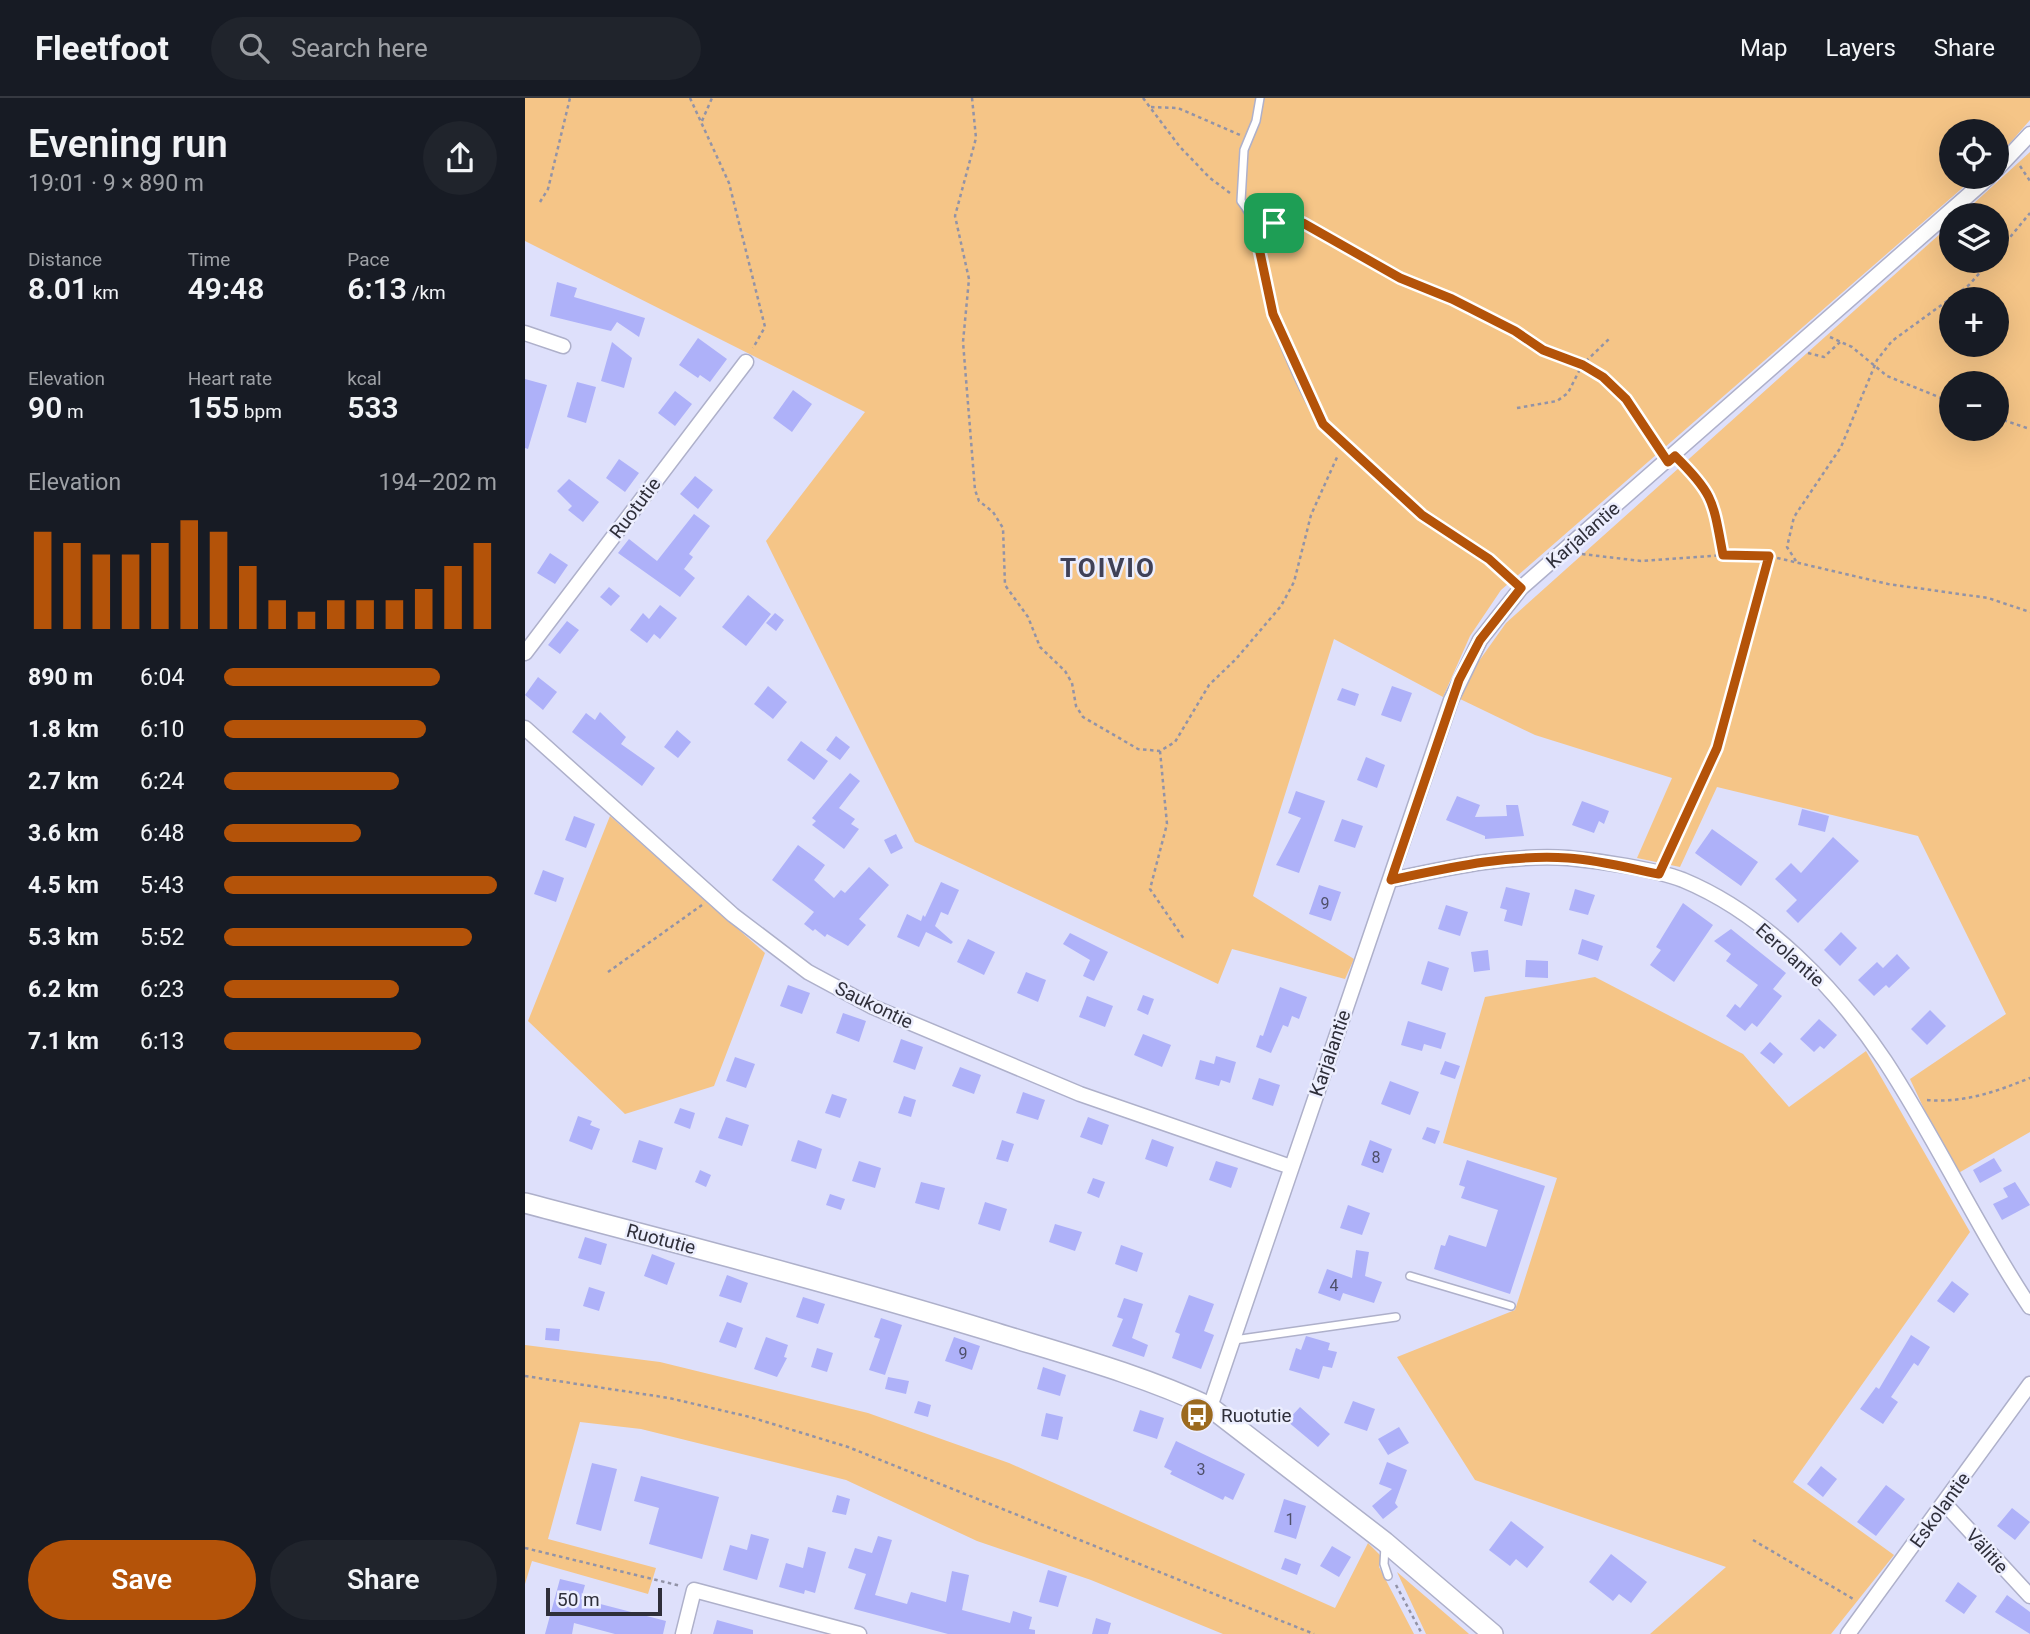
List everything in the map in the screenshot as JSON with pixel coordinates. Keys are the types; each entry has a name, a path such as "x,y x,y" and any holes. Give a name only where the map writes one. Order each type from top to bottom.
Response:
{"street":[{"path":"2009,158 2030,134"},
{"name":"Karjalantie","path":"1210,1407 1459,680 1480,640 1521,588 1975,189"},
{"path":"525,333 562,345"},
{"name":"Ruotutie","path":"525,653 746,362"},
{"name":"Saukontie","path":"525,728 711,895 808,972 873,1007 1080,1094 1290,1167"},
{"name":"Eerolantie","path":"1391,880 1455,867 1517,859 1567,858 1680,879 1711,894 1794,954 1856,1021 1907,1099 2000,1262 2030,1307"},
{"name":"Ruotutie","path":"525,1203 866,1293 1135,1376 1210,1407 1385,1542 1493,1634"},
{"name":"Eskolantie","path":"1848,1634 2030,1384"},
{"name":"Välitie","path":"1945,1504 2030,1596"},
{"path":"683,1634 694,1590 859,1634"}],"lane":[{"path":"1260,98 1244,150 1241,201 1252,215 1273,314 1313,406 1323,424 1422,515 1489,559 1521,588"},
{"path":"1410,1276 1511,1306"},
{"path":"1233,1340 1397,1317"},
{"path":"1385,1542 1384,1564 1388,1576"}],"path":[{"path":"540,202 548,189 570,98"},
{"path":"690,98 729,183 765,327 746,362"},
{"path":"702,122 712,98"},
{"path":"972,98 976,138 955,216 969,279 963,342 975,490 979,501 993,512 1003,528 1005,585 1028,617 1040,647 1072,682 1076,706 1083,717 1138,749 1160,751 1175,742 1209,685 1236,659 1281,606 1294,582 1311,515 1344,442"},
{"path":"1143,98 1180,147 1210,178 1241,201"},
{"path":"1151,107 1178,108 1249,139"},
{"path":"2013,154 2030,181"},
{"path":"2009,238 2030,213"},
{"path":"1252,215 1274,223 1303,223 1400,278 1452,299 1515,331 1543,350 1583,365 1603,377 1626,399 1671,459 1705,486 1715,510 1723,555"},
{"path":"1796,561 1787,547 1794,517 1841,447 1874,365 1892,341 1969,285 1980,273"},
{"path":"1814,330 1852,347 1906,385 1939,397"},
{"path":"1517,408 1557,401 1568,393 1583,365 1609,338"},
{"path":"1796,346 1813,356 1824,357 1840,342"},
{"path":"2009,422 2030,429"},
{"path":"1565,551 1641,561 1723,555 1769,556 1888,584 1988,598 2030,612"},
{"path":"1659,874 1717,748 1769,556"},
{"path":"1160,751 1167,824 1150,890 1184,939"},
{"path":"608,972 697,910 711,895"},
{"path":"1907,1099 1954,1102 1990,1094 2030,1078"},
{"path":"525,1377 669,1398 750,1417 848,1447 1314,1634"},
{"path":"1753,1540 1867,1606"},
{"path":"525,1548 694,1590"},
{"path":"1388,1576 1400,1588 1422,1634"}],"shaded area":[{"path":"525,98 2030,98 2030,120 2009,144 2009,119 1939,119 1939,189 1961,189 1945,203 1939,203 1939,208 1501,590 1470,636 1443,697 1334,639 1253,896 1354,959 1345,979 1232,949 1218,984 915,842 766,541 865,412 525,241"},
{"path":"2030,152 2030,1132 1955,1175 1910,1079 2006,1014 1918,836 1717,787 1680,867 1637,858 1672,778 1535,735 1458,698 1474,668 1506,623 1939,235 1939,273 2009,273 2009,203 1974,203 1989,189 2009,189 2009,171"},
{"path":"610,816 765,953 714,1086 625,1114 528,1021"},
{"path":"1595,977 1743,1054 1789,1107 1866,1051 1970,1232 1793,1482 1894,1555 1831,1634 1650,1634 1726,1567 1475,1480 1397,1357 1515,1310 1557,1178 1443,1143 1485,997"},
{"path":"525,1345 660,1362 868,1413 1009,1463 1335,1608 1368,1543 1381,1556 1379,1567 1414,1634 1223,1634 1091,1580 977,1541 846,1480 641,1429 580,1422 548,1539 656,1568 648,1594 532,1561 525,1584"},
{"path":"1397,1572 1468,1633 1469,1634 1426,1634"}],"building":[{"path":"557,282 577,288 574,297 645,318 639,337 617,322 611,331 550,316"},
{"path":"698,338 727,359 710,382 700,375 698,378 679,365"},
{"path":"612,342 632,358 624,388 601,381"},
{"path":"525,379 547,385 528,449 525,448"},
{"path":"577,382 596,387 586,423 567,417"},
{"path":"793,390 812,404 792,432 773,418"},
{"path":"675,391 692,404 675,426 658,413"},
{"path":"619,459 639,473 625,492 606,478"},
{"path":"695,476 713,490 698,509 680,494"},
{"path":"569,479 599,502 583,522 568,510 572,506 557,491"},
{"path":"694,514 710,526 689,554 693,557 684,569 695,578 680,597 618,553 629,539 657,561"},
{"path":"550,553 568,565 555,584 537,573"},
{"path":"609,587 620,596 611,606 600,597"},
{"path":"748,595 771,614 746,646 722,627"},
{"path":"660,605 677,618 660,639 654,634 647,643 630,630 643,613 649,619"},
{"path":"775,613 784,620 776,631 766,623"},
{"path":"567,621 579,630 560,654 548,645"},
{"path":"538,677 557,692 543,710 525,695"},
{"path":"768,686 787,702 773,719 754,704"},
{"path":"1392,686 1412,693 1401,722 1381,715"},
{"path":"1342,688 1359,694 1355,706 1337,700"},
{"path":"600,712 626,737 621,744 655,768 642,786 572,732 586,713 595,720"},
{"path":"677,730 691,742 678,758 664,747"},
{"path":"836,736 850,747 840,760 826,750"},
{"path":"801,741 828,761 814,780 787,760"},
{"path":"1366,757 1385,765 1377,788 1357,780"},
{"path":"850,773 860,781 839,808 855,819 851,824 859,829 844,849 812,825 816,821 812,818"},
{"path":"1296,791 1325,801 1299,873 1276,865 1301,818 1288,813"},
{"path":"1457,796 1480,805 1475,817 1507,816 1506,805 1518,805 1524,836 1485,839 1485,836 1446,820"},
{"path":"1582,801 1609,811 1604,824 1599,821 1594,833 1572,825"},
{"path":"1802,809 1829,816 1825,832 1798,825"},
{"path":"574,816 595,824 586,848 565,840"},
{"path":"1342,819 1363,826 1355,848 1334,841"},
{"path":"1712,829 1758,862 1741,886 1695,853"},
{"path":"896,834 903,848 891,854 884,840"},
{"path":"1833,837 1859,861 1798,923 1786,911 1797,900 1775,879 1791,863 1801,873"},
{"path":"798,845 825,865 814,880 834,898 841,890 845,893 869,867 889,885 859,919 866,925 848,946 827,934 825,937 815,929 813,931 804,924 814,912 772,880"},
{"path":"543,870 564,878 556,902 534,894"},
{"path":"941,882 959,890 948,915 941,912 935,926 953,942 951,944 926,932 919,947 897,937 907,914 921,921 923,915 925,917"},
{"path":"1319,885 1341,892 1331,921 1309,914"},
{"path":"1506,887 1530,893 1522,926 1504,921 1507,910 1500,908"},
{"path":"1575,889 1595,895 1588,915 1569,910"},
{"path":"1683,903 1713,925 1674,982 1650,965 1661,950 1656,947"},
{"path":"1446,905 1468,912 1460,936 1438,929"},
{"path":"1731,929 1786,973 1773,989 1782,996 1757,1027 1752,1023 1745,1031 1726,1016 1735,1004 1740,1008 1758,985 1726,961 1731,954 1714,941"},
{"path":"1841,932 1857,948 1840,966 1824,950"},
{"path":"1070,933 1108,952 1094,981 1083,976 1090,960 1063,944"},
{"path":"968,939 995,952 984,975 957,962"},
{"path":"1582,939 1603,946 1598,961 1578,954"},
{"path":"1488,950 1490,970 1474,972 1471,952"},
{"path":"1897,954 1910,968 1889,988 1886,985 1874,996 1858,980 1877,962 1883,968"},
{"path":"1526,960 1548,961 1548,978 1525,977"},
{"path":"1428,961 1449,968 1442,991 1421,984"},
{"path":"1026,972 1046,980 1038,1002 1017,993"},
{"path":"788,985 810,993 802,1014 780,1006"},
{"path":"1280,987 1307,997 1299,1019 1292,1016 1288,1027 1283,1025 1271,1053 1256,1047 1260,1035 1263,1036"},
{"path":"1143,995 1154,999 1148,1015 1137,1010"},
{"path":"1087,996 1113,1006 1105,1027 1079,1017"},
{"path":"1930,1010 1946,1026 1927,1045 1911,1029"},
{"path":"843,1013 866,1021 859,1042 836,1033"},
{"path":"1819,1019 1837,1035 1824,1049 1820,1046 1814,1052 1800,1039"},
{"path":"1408,1021 1446,1033 1441,1049 1424,1044 1422,1051 1401,1045"},
{"path":"1143,1034 1171,1045 1162,1067 1134,1055"},
{"path":"901,1039 923,1047 915,1070 893,1062"},
{"path":"1770,1042 1783,1054 1774,1064 1760,1053"},
{"path":"1216,1056 1236,1062 1230,1083 1221,1080 1219,1086 1195,1079 1200,1060 1214,1064"},
{"path":"735,1057 755,1064 746,1088 726,1081"},
{"path":"1445,1061 1460,1066 1455,1079 1440,1074"},
{"path":"960,1067 981,1075 974,1094 952,1086"},
{"path":"1259,1078 1280,1085 1273,1106 1252,1099"},
{"path":"1390,1081 1419,1092 1410,1115 1381,1104"},
{"path":"1023,1092 1045,1100 1038,1120 1016,1113"},
{"path":"832,1094 847,1099 840,1118 825,1113"},
{"path":"904,1096 916,1100 911,1117 898,1113"},
{"path":"680,1108 695,1113 690,1129 674,1123"},
{"path":"578,1116 592,1121 590,1125 600,1129 592,1150 569,1141"},
{"path":"726,1117 749,1125 742,1146 718,1138"},
{"path":"1088,1117 1109,1125 1102,1145 1080,1137"},
{"path":"1427,1127 1440,1131 1435,1144 1422,1139"},
{"path":"1152,1139 1174,1147 1167,1167 1145,1159"},
{"path":"639,1140 663,1148 656,1170 632,1162"},
{"path":"798,1140 822,1149 816,1169 791,1161"},
{"path":"1002,1140 1014,1144 1008,1162 996,1159"},
{"path":"1370,1140 1392,1149 1383,1173 1361,1165"},
{"path":"1994,1158 2002,1171 1980,1183 1973,1170"},
{"path":"1467,1160 1545,1186 1510,1294 1434,1269 1441,1245 1445,1246 1449,1235 1486,1247 1498,1210 1461,1198 1465,1187 1459,1185"},
{"path":"859,1161 881,1168 875,1188 852,1181"},
{"path":"1216,1161 1238,1168 1231,1188 1209,1180"},
{"path":"700,1170 711,1175 706,1187 695,1182"},
{"path":"1093,1178 1105,1182 1099,1198 1087,1193"},
{"path":"921,1182 945,1188 939,1210 915,1203"},
{"path":"2015,1182 2030,1205 2002,1220 1993,1204 2008,1197 2003,1188"},
{"path":"830,1194 845,1199 841,1210 826,1205"},
{"path":"985,1202 1007,1209 1000,1231 978,1224"},
{"path":"1348,1205 1370,1213 1362,1235 1340,1228"},
{"path":"1055,1224 1082,1232 1075,1251 1049,1242"},
{"path":"585,1237 607,1244 601,1265 578,1258"},
{"path":"1121,1245 1143,1253 1137,1272 1115,1264"},
{"path":"1356,1250 1369,1252 1365,1276 1382,1282 1374,1303 1343,1293 1340,1301 1318,1293 1327,1269 1352,1278"},
{"path":"652,1254 675,1263 667,1285 644,1276"},
{"path":"727,1275 748,1283 741,1303 719,1296"},
{"path":"1952,1281 1969,1294 1954,1313 1937,1301"},
{"path":"589,1287 605,1292 599,1311 583,1306"},
{"path":"1189,1295 1214,1304 1204,1331 1214,1335 1201,1369 1172,1358 1180,1334 1175,1332"},
{"path":"803,1297 825,1304 818,1324 796,1317"},
{"path":"1124,1298 1143,1304 1132,1338 1148,1345 1144,1357 1112,1346 1123,1319 1117,1317"},
{"path":"881,1318 902,1325 885,1375 869,1370 880,1339 874,1337"},
{"path":"727,1322 743,1328 736,1348 719,1342"},
{"path":"546,1328 560,1329 559,1341 545,1340"},
{"path":"1911,1335 1930,1347 1918,1366 1914,1363 1891,1397 1898,1402 1883,1424 1860,1409 1876,1387 1879,1389"},
{"path":"1306,1336 1330,1343 1328,1350 1337,1352 1332,1368 1323,1366 1319,1379 1289,1370 1296,1348 1301,1350"},
{"path":"766,1337 788,1345 784,1357 787,1358 777,1377 754,1369"},
{"path":"954,1337 980,1346 972,1370 945,1361"},
{"path":"817,1348 833,1353 827,1372 811,1367"},
{"path":"1043,1367 1066,1375 1060,1396 1037,1389"},
{"path":"888,1377 909,1381 906,1394 885,1389"},
{"path":"918,1401 931,1405 928,1417 914,1413"},
{"path":"1353,1401 1375,1409 1367,1431 1344,1423"},
{"path":"1300,1407 1330,1434 1318,1447 1287,1421"},
{"path":"1140,1410 1164,1418 1157,1439 1133,1431"},
{"path":"1046,1413 1063,1417 1058,1440 1041,1436"},
{"path":"1399,1427 1409,1443 1388,1455 1378,1439"},
{"path":"1176,1441 1245,1474 1233,1500 1225,1496 1223,1500 1170,1474 1172,1471 1164,1467"},
{"path":"1387,1462 1407,1470 1395,1503 1398,1507 1383,1519 1372,1506 1392,1489 1379,1484"},
{"path":"592,1463 617,1469 601,1531 576,1524"},
{"path":"1821,1466 1837,1479 1823,1497 1807,1484"},
{"path":"641,1476 719,1497 702,1559 649,1544 659,1508 634,1501"},
{"path":"1886,1485 1905,1499 1876,1536 1857,1522"},
{"path":"837,1495 850,1499 846,1515 832,1512"},
{"path":"1284,1499 1306,1506 1296,1539 1274,1532"},
{"path":"2012,1508 2030,1522 2015,1540 1997,1526"},
{"path":"1511,1521 1544,1547 1527,1568 1516,1559 1510,1566 1489,1550"},
{"path":"751,1534 769,1539 757,1580 723,1570 730,1545 747,1550"},
{"path":"878,1536 892,1540 875,1595 907,1604 911,1592 946,1602 952,1571 969,1575 962,1610 1010,1623 1013,1611 1032,1617 1029,1629 1035,1630 1035,1634 948,1634 854,1609 866,1574 848,1568 855,1548 872,1553"},
{"path":"1332,1546 1351,1557 1339,1577 1320,1566"},
{"path":"808,1547 826,1552 815,1593 805,1590 804,1594 779,1587 786,1563 803,1568"},
{"path":"1611,1554 1647,1582 1631,1603 1619,1594 1613,1601 1589,1582"},
{"path":"1285,1558 1301,1564 1297,1575 1281,1569"},
{"path":"1048,1570 1067,1576 1058,1607 1039,1602"},
{"path":"560,1579 585,1585 581,1599 666,1621 663,1634 615,1634 574,1623 572,1634 545,1634"},
{"path":"1958,1582 1977,1596 1964,1614 1945,1601"},
{"path":"2007,1595 2030,1612 2030,1634 1995,1612"},
{"path":"1096,1618 1111,1623 1108,1634 1092,1634"},
{"path":"717,1620 753,1630 753,1634 713,1634"}],"place":[{"name":"Ruotutie","path":"1197,1415"}],"district":[{"name":"TOIVIO","path":"1108,568"}],"route":[{"path":"1252,215 1274,223 1291,221 1318,230 1400,278 1452,299 1486,319 1515,331 1543,350 1583,365 1603,377 1626,399 1668,462 1675,456 1705,486 1715,510 1723,555 1769,556 1717,748 1659,874 1567,858 1517,859 1455,867 1391,880 1459,680 1468,660 1496,616 1521,588 1489,559 1422,515 1323,424 1273,314 1252,215"}]}
